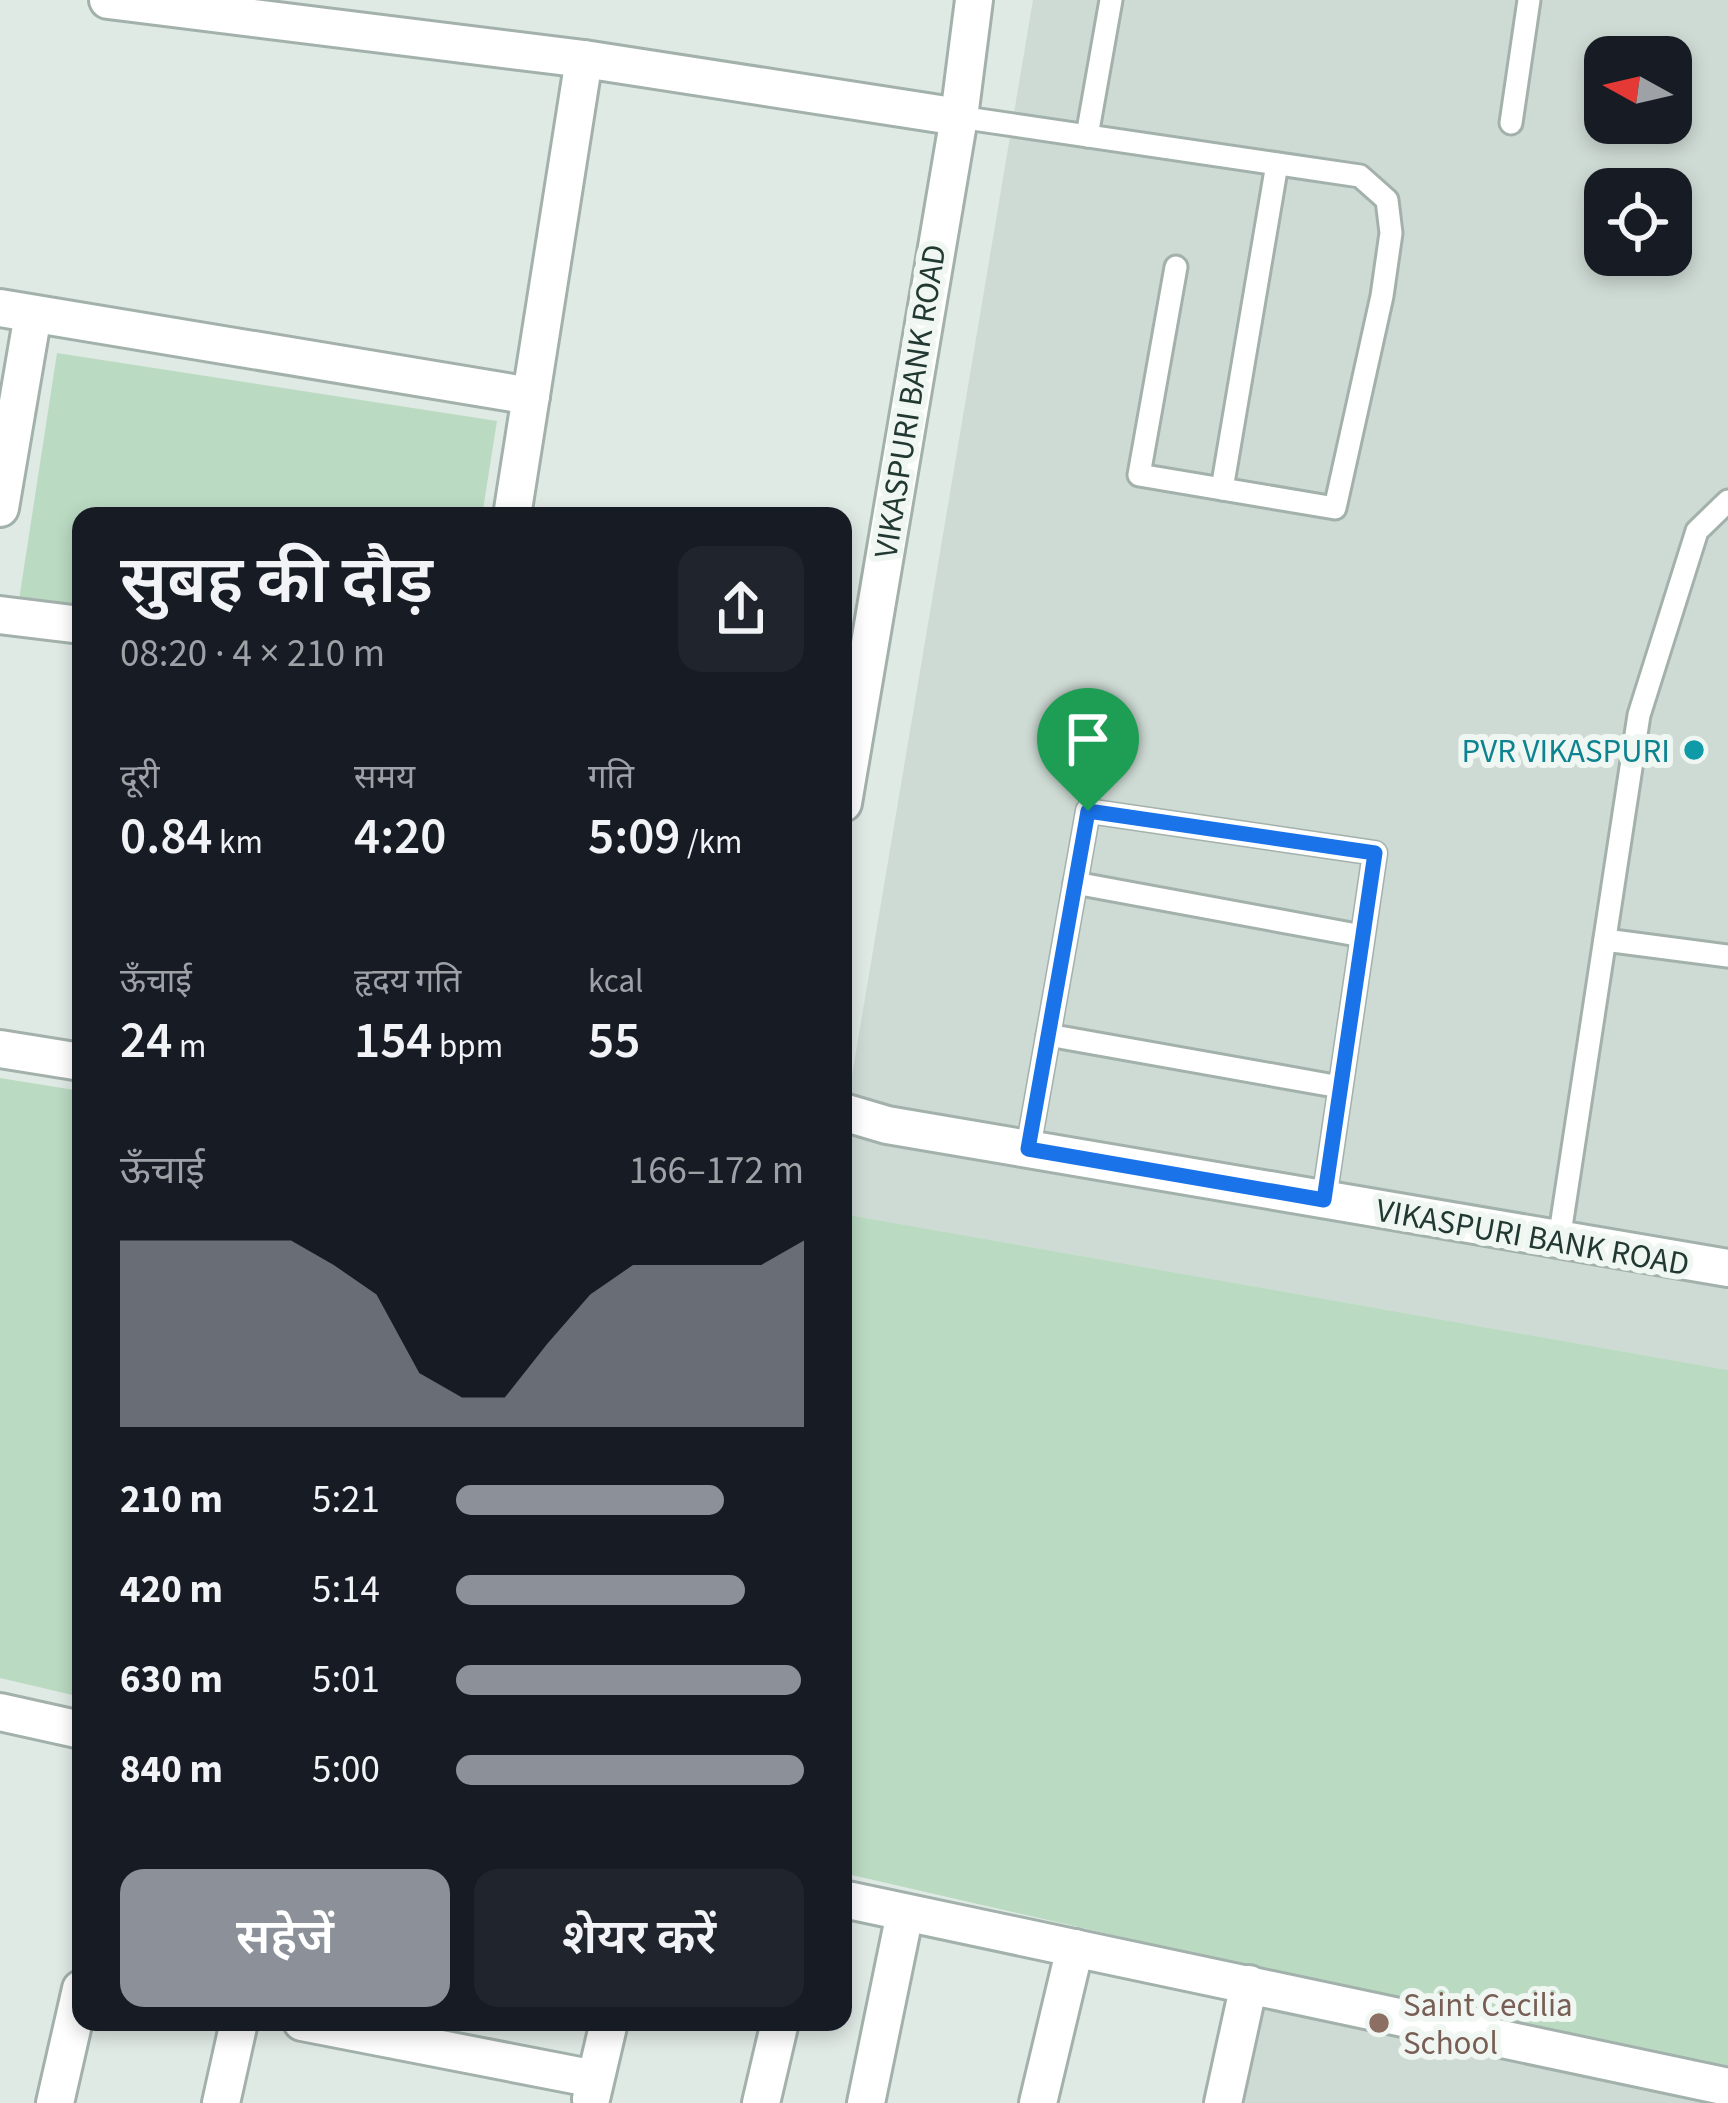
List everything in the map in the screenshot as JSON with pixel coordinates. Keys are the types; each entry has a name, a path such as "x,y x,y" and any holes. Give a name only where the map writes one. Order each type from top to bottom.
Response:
{"street":[{"path":"108,0 584,58 958,117"},
{"name":"VIKASPURI BANK ROAD","path":"852,748 974,0"},
{"path":"513,507 584,58"},
{"path":"0,508 17,311 531,397"},
{"path":"0,615 72,624"},
{"path":"0,1049 72,1061"},
{"name":"VIKASPURI BANK ROAD","path":"852,1115 887,1125 1728,1268"},
{"path":"0,1712 72,1728"},
{"path":"852,1900 1728,2087"},
{"path":"866,2103 905,1912"},
{"path":"1038,2103 1075,1948"},
{"path":"1223,2103 1249,1984"},
{"path":"55,2103 72,2028"},
{"path":"221,2103 237,2031"},
{"path":"340,2031 593,2091 607,2031"},
{"path":"761,2103 778,2031"}],"lane":[{"path":"1087,136 1112,0"},
{"path":"1511,123 1529,0"},
{"path":"958,117 1360,176 1387,200 1391,233 1382,296 1335,508 1139,475 1176,268"},
{"path":"1222,489 1277,164"},
{"path":"1559,1240 1639,715 1696,531 1728,501"},
{"path":"1028,1149 1088,811 1375,853 1324,1200"},
{"path":"1075,883 1362,936"},
{"path":"1605,940 1728,956"},
{"path":"1048,1035 1340,1088"}],"shaded area":[{"path":"1033,0 1728,0 1728,1370 852,1216 852,1076"},
{"name":"Saint Cecilia School","path":"1270,1971 1728,2076 1728,2103 1244,2103"}],"green space":[{"path":"57,353 497,421 483,507 72,507 72,609 19,600"},
{"path":"0,1078 72,1090 72,1695 0,1678"},
{"path":"852,1216 1728,1370 1728,2076 852,1875"}],"place":[{"name":"PVR VIKASPURI","path":"1694,750"},
{"name":"Saint Cecilia School","path":"1379,2023"}],"route":[{"path":"1088,811 1375,853 1324,1200 1028,1149 1088,811"}]}
